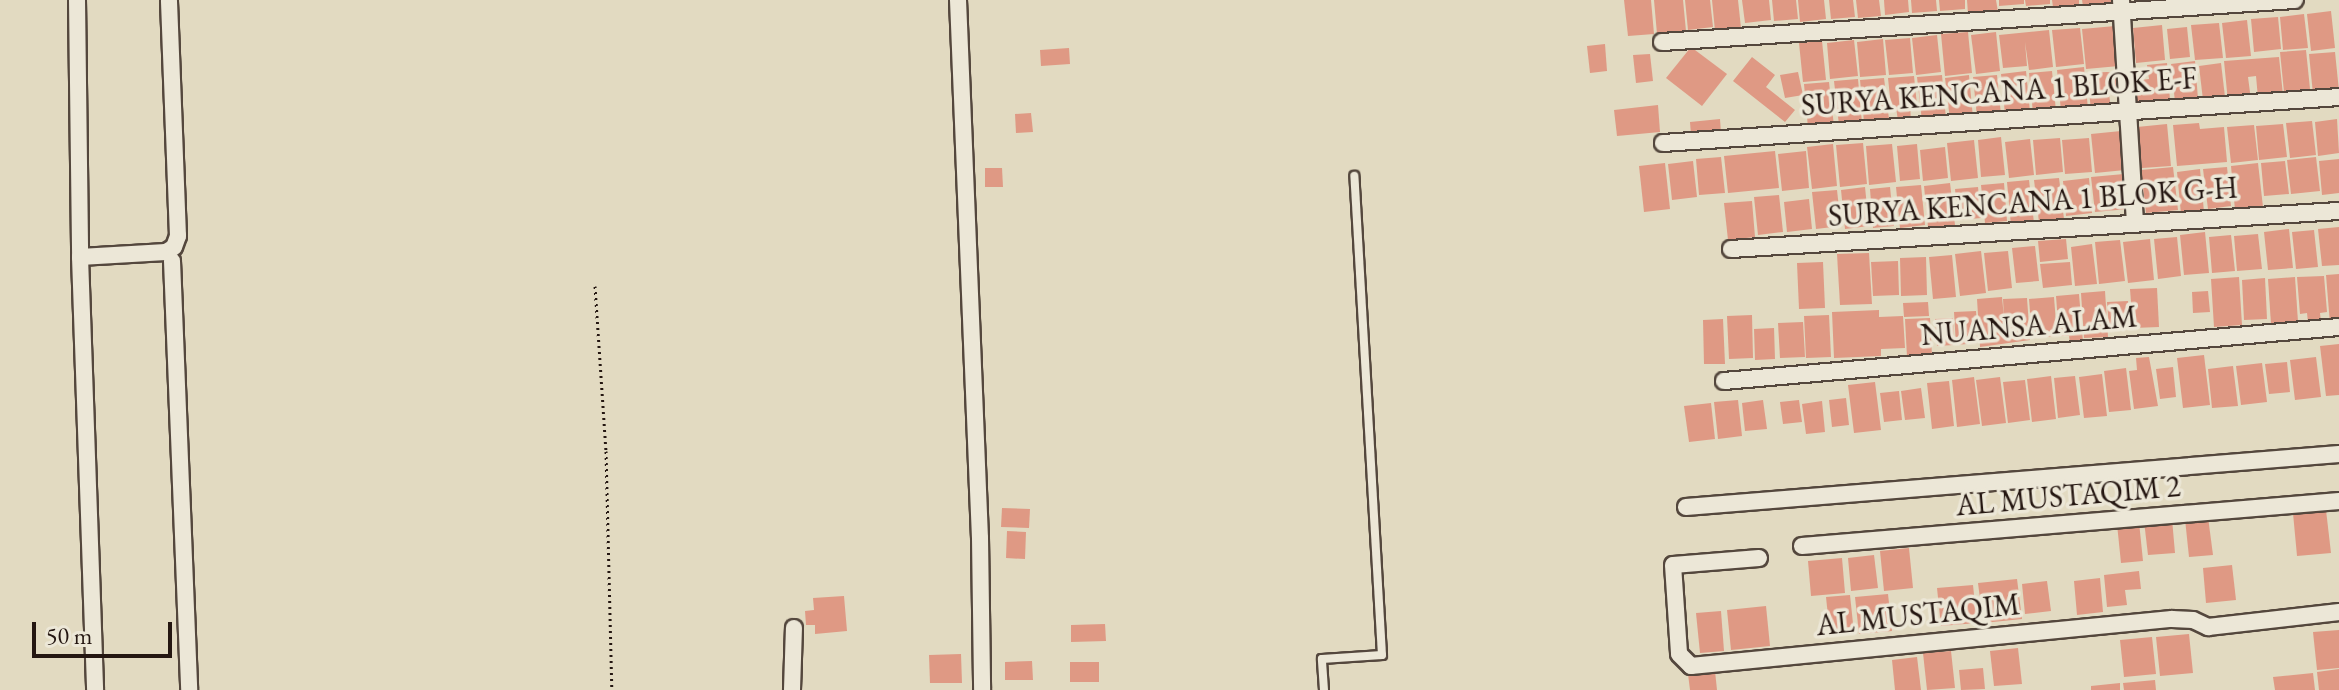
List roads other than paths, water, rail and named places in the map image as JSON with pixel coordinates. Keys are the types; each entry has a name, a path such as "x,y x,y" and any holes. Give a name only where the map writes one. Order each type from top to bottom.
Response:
{"street":[{"path":"77,0 80,257 95,690"},
{"path":"80,257 166,252 174,247 178,236 169,0"},
{"path":"958,0 980,538 982,690"},
{"path":"1662,42 2121,6 2295,0"},
{"path":"2121,6 2135,223"},
{"name":"SURYA KENCANA 1 BLOK E-F","path":"1663,143 2339,97"},
{"name":"SURYA KENCANA 1 BLOK G-H","path":"1731,249 2339,211"},
{"path":"172,261 189,690"},
{"name":"NUANSA ALAM","path":"1724,381 2339,327"},
{"path":"1686,507 2339,454"},
{"name":"AL MUSTAQIM 2","path":"1802,546 2339,501"},
{"name":"AL MUSTAQIM","path":"1759,558 1673,565 1679,654 1691,666 2172,619 2193,620 2208,627 2339,612"},
{"path":"792,690 794,628"}],"lane":[{"path":"1324,690 1322,659 1382,655 1354,176"}]}
